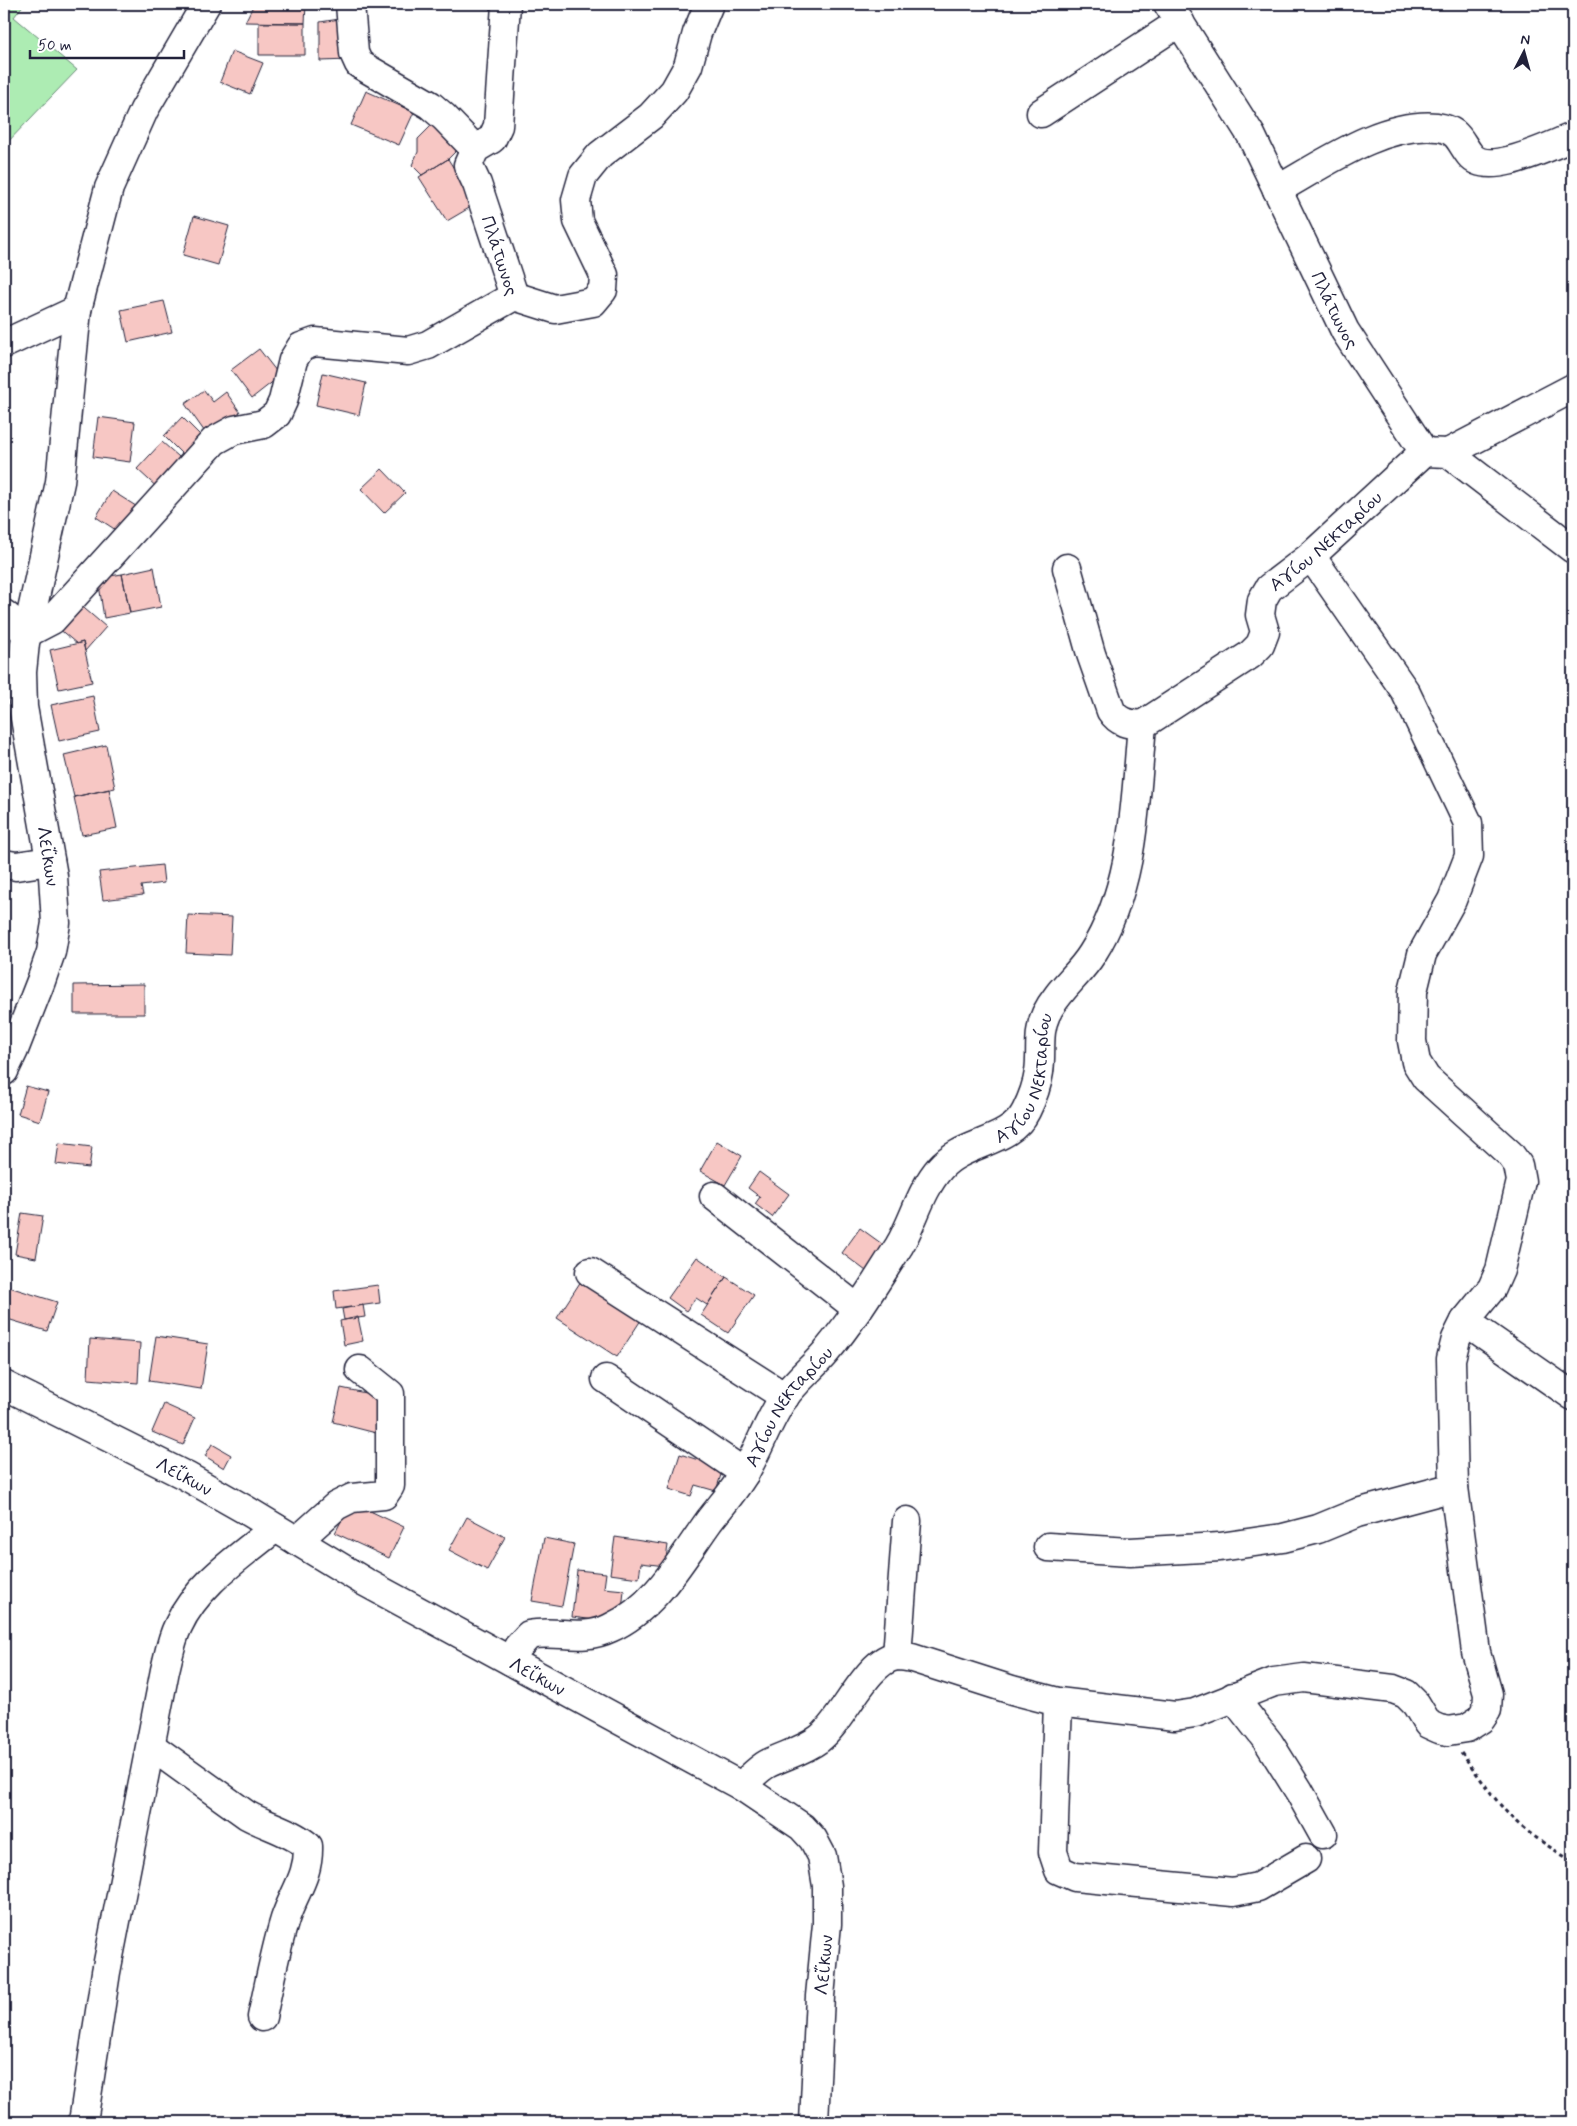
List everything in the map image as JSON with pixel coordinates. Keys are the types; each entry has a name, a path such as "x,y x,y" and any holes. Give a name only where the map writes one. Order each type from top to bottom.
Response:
{"street":[{"name":"Λεΐκων","path":"4,1071 14,1050 51,952 56,908 50,861 23,707 22,672 28,633 60,482 77,310 109,188 144,110 206,4"},
{"path":"350,4 354,53 359,64 430,105 475,149 492,139 498,126 506,4"},
{"name":"Πλάτωνος","path":"475,149 468,165 478,184 514,296 555,309 594,302 603,290 604,275 578,221 576,200 583,176 600,155 651,116 674,91 688,66 697,33 709,4"},
{"path":"1041,113 1174,13"},
{"name":"Πλάτωνος","path":"1174,13 1250,135 1345,331 1436,452 1573,549"},
{"path":"1277,190 1372,138 1390,132 1438,127 1453,132 1462,140 1471,156 1481,162 1493,164 1506,162 1573,137"},
{"path":"4,614 28,633 52,620 214,441 234,430 264,424 277,414 283,401 293,360 301,347 315,342 408,351 428,345 514,296"},
{"path":"4,344 77,310"},
{"name":"Αγίου Νεκταρίου","path":"511,1661 518,1647 529,1635 576,1636 599,1632 623,1621 642,1608 657,1592 745,1473 785,1397 826,1352 858,1308 901,1243 922,1194 940,1167 961,1151 1006,1133 1025,1115 1034,1094 1040,1071 1040,1034 1045,1016 1055,999 1092,954 1106,927 1120,892 1133,826 1142,725 1250,655 1260,644 1264,632 1260,615 1262,600 1269,588 1311,556 1436,452 1573,388"},
{"path":"741,1786 765,1765 785,1755 804,1750 822,1737 873,1670 884,1660 897,1656 912,1658 1012,1690 1058,1702 1175,1716 1195,1713 1274,1682 1304,1678 1393,1689 1406,1694 1428,1724 1439,1730 1448,1731 1468,1728 1481,1720 1487,1710 1488,1694 1476,1652 1454,1487 1452,1359 1456,1339 1465,1321 1492,1288 1500,1270 1520,1181 1518,1164 1510,1154 1426,1078 1416,1062 1412,1040 1413,991 1422,954 1452,900 1469,856 1468,824 1405,691 1311,556"},
{"path":"1067,568 1091,654 1111,711 1122,723 1142,725"},
{"path":"4,864 16,866 50,861"},
{"path":"714,1196 858,1308"},
{"path":"590,1272 785,1397"},
{"path":"1465,1321 1573,1396"},
{"path":"83,2122 106,1972 171,1644 182,1617 199,1594 214,1579 286,1534 352,1498 384,1496 390,1486 390,1394 360,1370"},
{"path":"606,1378 745,1473"},
{"name":"Λεΐκων","path":"4,1385 186,1476 372,1586 741,1786 802,1827 818,1847 824,1865 827,1886 827,1924 820,1996 814,2122"},
{"path":"1048,1547 1130,1552 1220,1547 1283,1538 1318,1529 1358,1513 1454,1487"},
{"path":"897,1656 907,1521"},
{"path":"1233,1697 1269,1743 1324,1834"},
{"path":"1058,1702 1053,1852 1059,1870 1075,1877 1233,1892 1258,1887 1306,1858"},
{"path":"151,1746 247,1815 264,1824 297,1836 308,1846 308,1861 286,1916 262,2018"}],"path":[{"path":"1448,1731 1458,1750 1492,1796 1510,1816 1573,1862"}],"green space":[{"path":"4,4 24,4 14,17 77,70 4,146"}],"building":[{"path":"254,4 306,4 305,23 245,22"},
{"path":"346,18 350,60 320,61 320,22"},
{"path":"259,23 305,23 305,55 259,55"},
{"path":"232,51 263,63 250,94 220,82"},
{"path":"366,91 414,112 399,145 351,125"},
{"path":"436,121 463,144 448,159 422,175 412,165 418,152 418,139"},
{"path":"448,159 476,204 447,221 419,177"},
{"path":"194,216 229,226 218,265 183,255"},
{"path":"164,301 172,332 128,342 121,310"},
{"path":"259,349 280,376 252,398 231,370"},
{"path":"323,373 366,383 359,415 316,405"},
{"path":"204,390 213,402 226,392 240,412 207,435 185,404"},
{"path":"98,417 135,422 130,462 93,457"},
{"path":"182,417 207,442 188,460 164,436"},
{"path":"162,442 186,463 161,491 137,469"},
{"path":"382,469 405,493 384,513 361,489"},
{"path":"112,491 139,508 122,534 96,517"},
{"path":"154,567 161,607 130,613 122,574"},
{"path":"122,574 130,613 104,618 98,578"},
{"path":"78,603 106,627 85,651 83,642 77,644 58,628"},
{"path":"83,642 92,682 59,689 50,650"},
{"path":"93,696 100,732 59,741 51,705"},
{"path":"106,745 115,788 74,797 64,755"},
{"path":"109,789 117,828 82,835 74,797"},
{"path":"162,865 164,883 141,886 143,895 103,900 99,872"},
{"path":"188,915 232,917 230,955 186,953"},
{"path":"144,984 144,1014 74,1014 74,985"},
{"path":"26,1086 48,1092 40,1121 18,1114"},
{"path":"717,1141 742,1156 725,1185 700,1171"},
{"path":"59,1143 92,1147 89,1168 56,1164"},
{"path":"759,1172 789,1194 772,1217 755,1204 760,1197 748,1188"},
{"path":"22,1213 43,1216 36,1258 15,1254"},
{"path":"860,1228 889,1249 870,1274 842,1253"},
{"path":"697,1257 726,1277 707,1305 696,1298 686,1311 668,1298"},
{"path":"726,1277 754,1295 728,1333 701,1315"},
{"path":"581,1281 641,1320 617,1357 557,1318"},
{"path":"378,1285 380,1303 336,1309 334,1291"},
{"path":"6,1286 57,1302 47,1331 4,1318"},
{"path":"363,1305 365,1317 344,1320 342,1309"},
{"path":"358,1317 363,1341 344,1345 340,1321"},
{"path":"156,1336 208,1344 201,1389 149,1381"},
{"path":"90,1339 140,1343 138,1383 88,1379"},
{"path":"341,1388 385,1397 376,1433 333,1422"},
{"path":"164,1404 195,1418 183,1445 152,1432"},
{"path":"212,1444 231,1455 224,1468 205,1456"},
{"path":"680,1454 723,1468 716,1491 695,1485 691,1496 669,1489"},
{"path":"351,1502 404,1527 389,1558 335,1533"},
{"path":"467,1517 505,1537 487,1570 449,1550"},
{"path":"615,1537 668,1545 665,1566 641,1563 639,1578 610,1574"},
{"path":"544,1538 574,1544 562,1606 532,1601"},
{"path":"577,1570 606,1573 604,1588 624,1590 622,1611 612,1610 611,1622 572,1617"}]}
